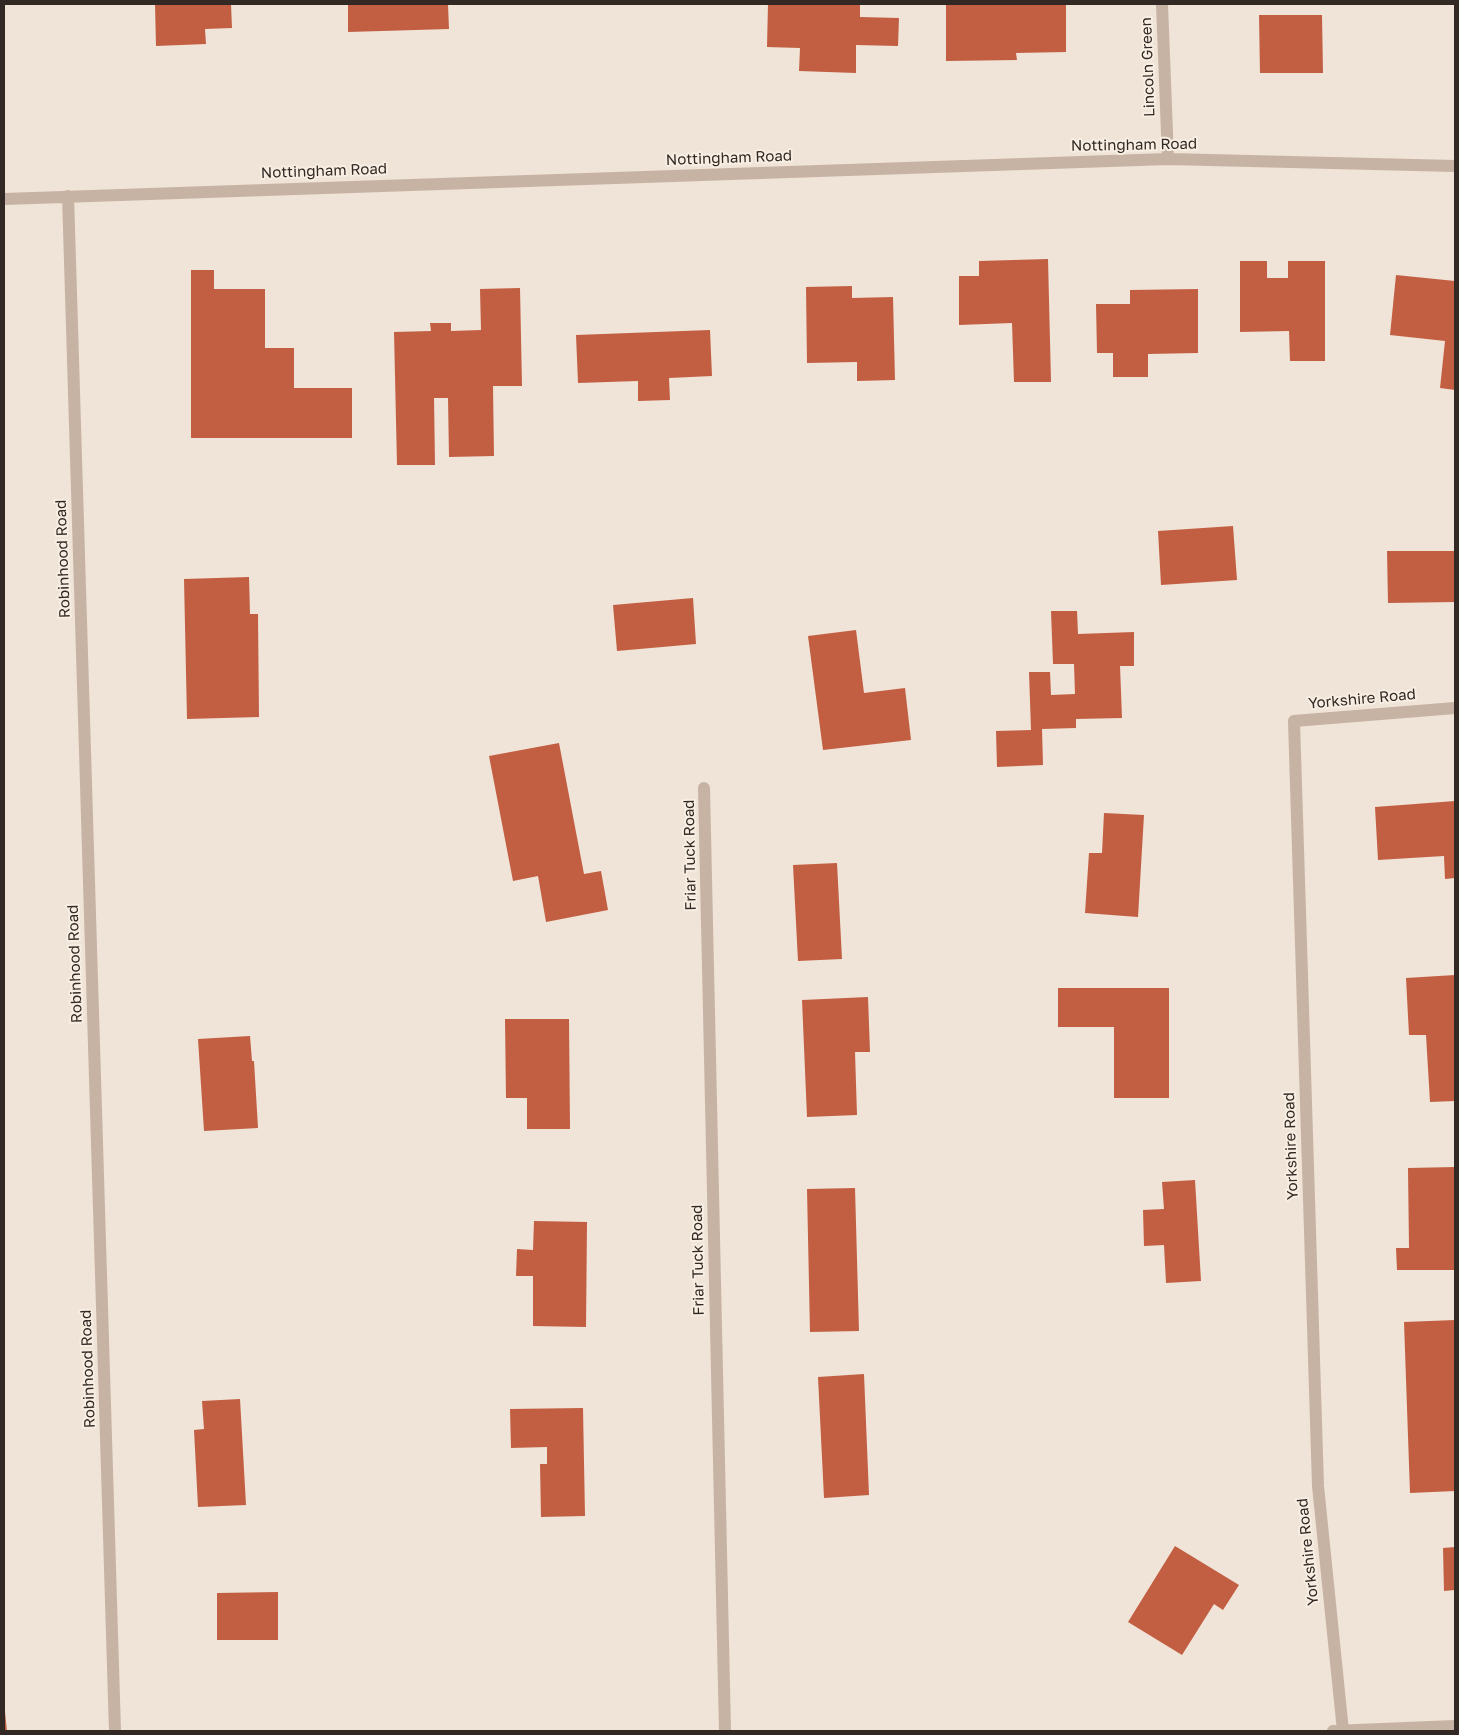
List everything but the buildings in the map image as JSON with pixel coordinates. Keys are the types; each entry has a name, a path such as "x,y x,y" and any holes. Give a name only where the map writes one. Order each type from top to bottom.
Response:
{"street":[{"name":"Lincoln Green","path":"1162,4 1168,159"},
{"name":"Nottingham Road","path":"4,199 1168,159 1455,166"},
{"name":"Robinhood Road","path":"68,196 115,1731"},
{"name":"Yorkshire Road","path":"1343,1731 1318,1486 1294,721 1455,708"},
{"name":"Friar Tuck Road","path":"704,788 725,1731"},
{"path":"1333,1731 1455,1726"}]}
